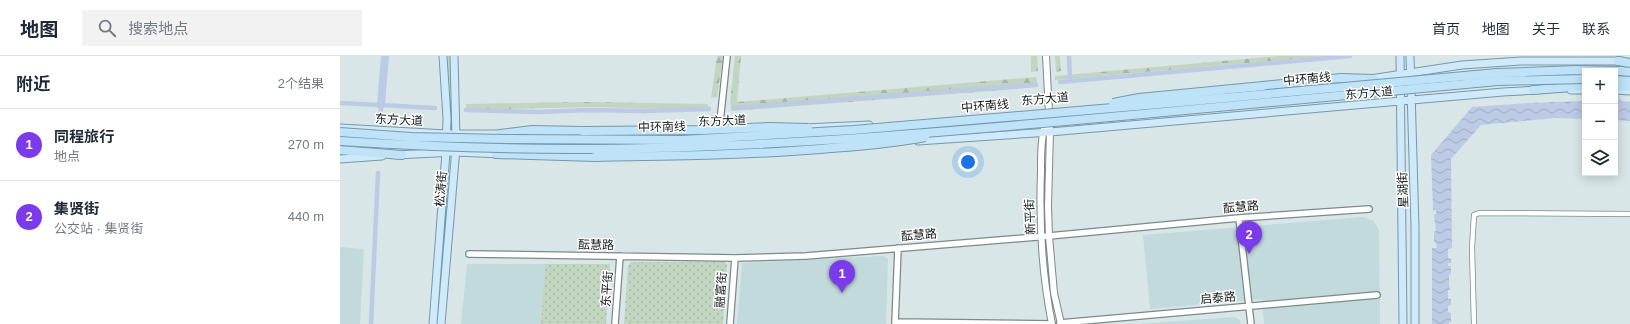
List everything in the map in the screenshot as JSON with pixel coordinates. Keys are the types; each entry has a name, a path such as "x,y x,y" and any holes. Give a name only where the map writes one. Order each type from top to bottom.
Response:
{"highway":[{"path":"1618,61 1630,62"},
{"name":"中环南线","path":"340,130 411,137 572,140 682,140 853,130 1077,110 1191,102 1497,73 1577,70 1630,72"},
{"path":"1077,110 1139,98 1341,78 1374,79"},
{"name":"中环南线","path":"340,141 504,148 683,147 819,140 964,130 1498,81 1582,79"},
{"path":"1621,86 1630,81"},
{"path":"1533,90 1582,86"},
{"path":"500,134 532,130 703,130 770,126 853,130"},
{"path":"496,154 595,157 714,156 900,142 964,130"},
{"path":"340,150 402,155"}],"main road":[{"name":"松涛街","path":"433,324 447,134 443,56"},
{"name":"松涛街","path":"441,324 456,152 454,56"},
{"name":"新平街","path":"1046,56 1048,110 1040,204 1041,236 1047,302 1052,324"},
{"name":"星湖街","path":"1400,56 1403,324"},
{"name":"星湖街","path":"1410,56 1415,227 1415,324"},
{"name":"东方大道","path":"340,130 447,134 719,133 863,125 1048,110 1374,79 1462,65 1521,60 1618,61"},
{"name":"东方大道","path":"340,159 446,152 496,154 616,154 718,152 952,140 1533,90 1582,90"},
{"name":"新平街","path":"1046,133 1049,236 1054,293 1060,323"}],"street":[{"path":"718,152 727,56"},
{"name":"酝慧路","path":"469,254 735,258 806,256 1049,236 1239,218 1369,209"},
{"path":"1474,324 1472,248 1474,215 1478,213 1630,214"},
{"path":"1239,218 1251,324"},
{"path":"898,248 895,323 1052,324"},
{"name":"东平街","path":"615,324 620,256"},
{"name":"融富街","path":"730,324 735,258"},
{"name":"启泰路","path":"1060,323 1377,295"}],"shaded area":[{"path":"1363,217 1374,221 1379,230 1380,324 1264,324 1262,299 1150,309 1143,235"},
{"path":"340,247 364,249 360,324 340,324"},
{"path":"884,256 888,259 886,324 737,324 742,263"},
{"path":"467,264 545,264 541,324 461,324"},
{"path":"1234,317 1240,320 1241,324 1137,324"}],"green space":[{"path":"447,56 452,56 454,120 450,120"},
{"path":"717,56 723,56 717,97 711,98"},
{"path":"735,56 741,56 737,102 1036,77 1038,85 1016,89 732,111 730,103"},
{"path":"1031,56 1037,56 1038,71 1031,72"},
{"path":"1055,56 1060,56 1061,71 1056,72"},
{"path":"1277,56 1326,56 1055,80 1055,76"},
{"path":"590,102 708,104 708,110 592,107 466,110 466,104"},
{"path":"631,262 725,262 727,264 723,324 624,324 628,266"},
{"path":"545,264 610,264 606,324 541,324"}],"water":[{"path":"1618,94 1621,101 1630,102 1630,121 1618,120"},
{"path":"1582,101 1582,119 1555,118 1481,125 1451,159 1452,248 1448,249 1448,258 1451,259 1451,263 1448,263 1448,266 1451,266 1451,274 1449,275 1450,290 1448,290 1448,299 1451,299 1451,305 1448,306 1448,312 1451,313 1451,322 1449,322 1449,324 1432,324 1432,248 1437,248 1436,243 1434,242 1434,231 1436,231 1434,215 1436,214 1436,210 1433,210 1431,155 1472,107"}],"waterway":[{"path":"381,105 385,56"},
{"path":"1069,56 1070,81"},
{"path":"1060,82 1350,56"},
{"path":"733,108 1036,85"},
{"path":"340,103 381,105 380,127"},
{"path":"381,105 435,108"},
{"path":"466,110 540,112 709,109"},
{"path":"371,324 378,173"}],"place":[{"name":"集贤街","path":"1249,254"},
{"name":"同程旅行","path":"842,293"}]}
